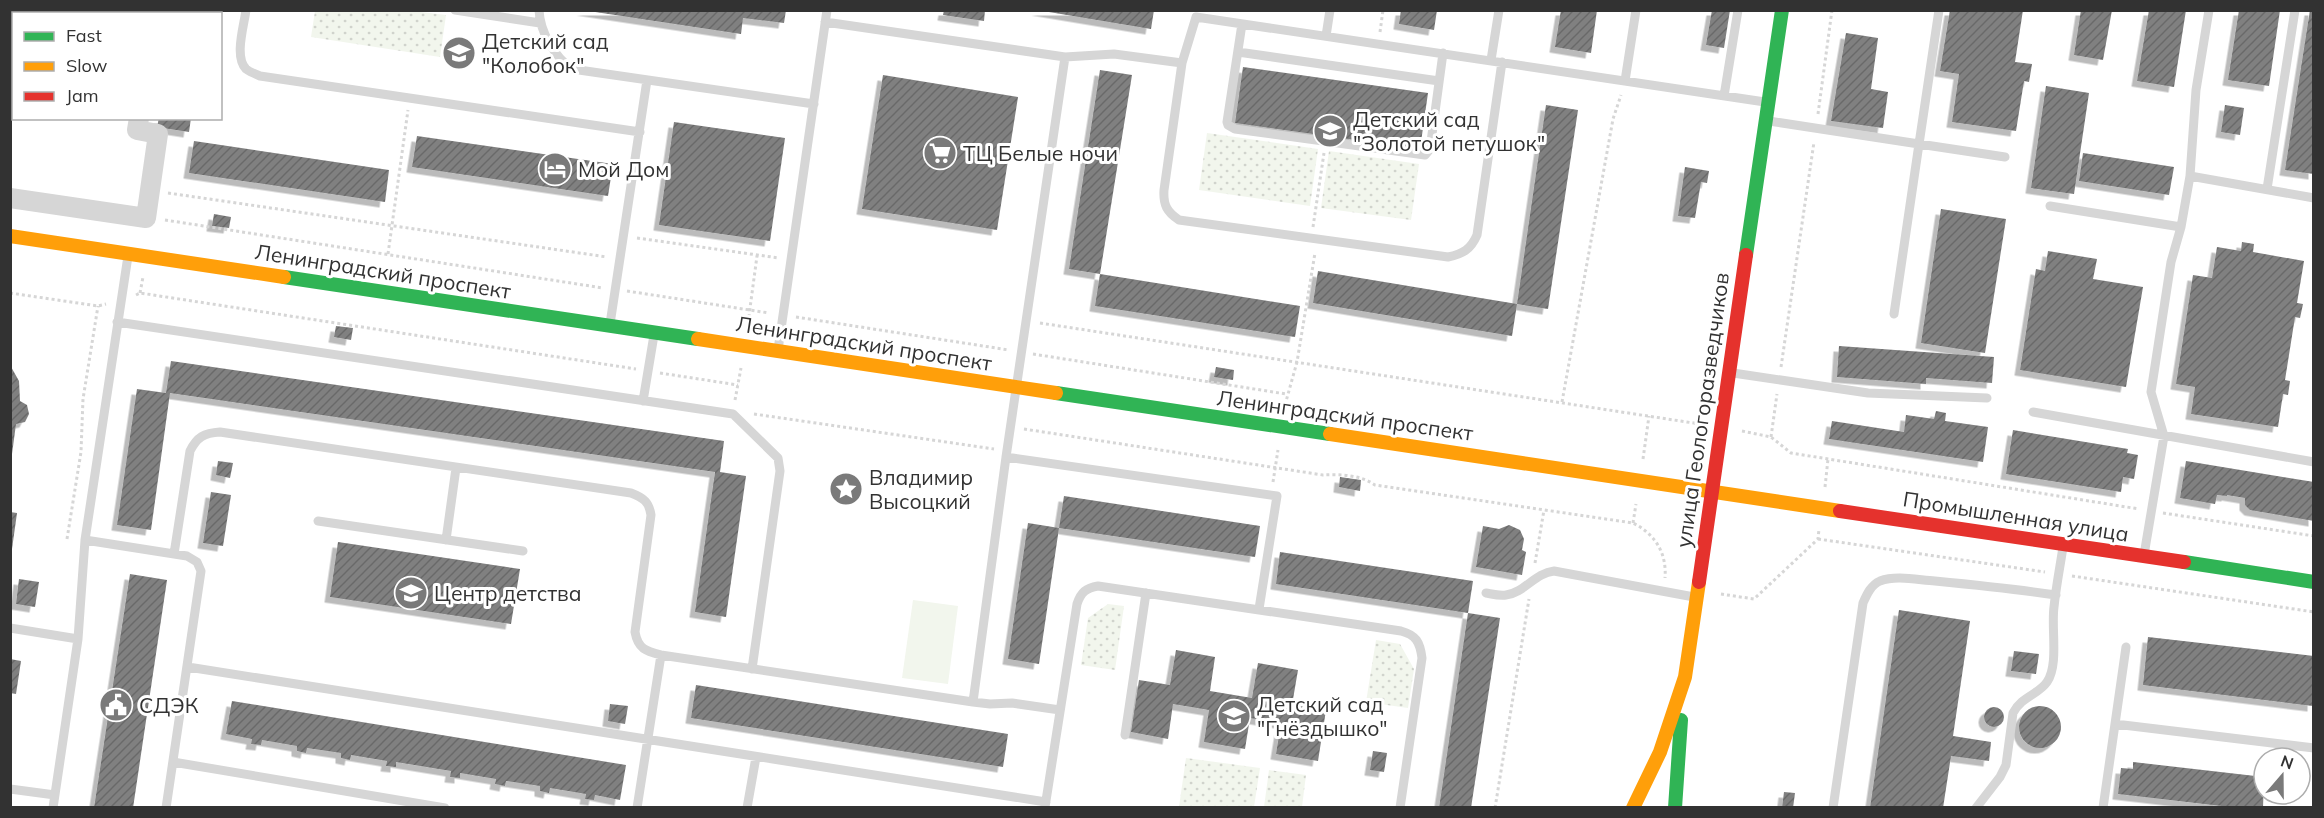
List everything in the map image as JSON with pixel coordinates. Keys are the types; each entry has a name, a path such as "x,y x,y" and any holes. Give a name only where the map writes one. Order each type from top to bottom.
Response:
{"main road":[{"name":"улица Геологоразведчиков","path":"1633,807 1660,752 1685,677 1782,10"},
{"name":"Ленинградский проспект","path":"10,236 1712,491"},
{"name":"Промышленная улица","path":"1712,491 2313,582"},
{"path":"1678,807 1685,677"}],"street":[{"path":"10,198 146,218 158,134 137,130 139,120"}],"lane":[{"path":"246,10 241,50 242,63 248,71 260,76 640,132"},
{"path":"454,10 540,23"},
{"path":"539,10 540,23 563,63 572,69 814,104"},
{"path":"778,351 827,10"},
{"path":"1326,36 1330,10"},
{"path":"1491,60 1499,10"},
{"path":"1625,81 1636,10"},
{"path":"1724,96 1738,10"},
{"path":"1894,314 1939,10"},
{"path":"2144,556 2164,436 2151,392 2171,261 2181,227 2190,176 2196,90 2209,10"},
{"path":"2266,189 2295,10"},
{"path":"1502,62 1477,235 1473,245 1462,254 1448,257 1179,220 1169,214 1163,203 1182,63 1196,14 1242,24 1491,60 1768,102"},
{"path":"825,22 1065,57 1113,54 1182,63"},
{"path":"1242,24 1227,122 1231,128 1325,142 1425,155 1430,149 1443,53"},
{"path":"1238,52 1439,81"},
{"path":"973,702 1006,457 1065,57"},
{"path":"610,326 647,80"},
{"path":"1765,121 2005,157"},
{"path":"2190,176 2313,198"},
{"path":"2050,206 2181,227"},
{"path":"53,807 78,639 85,540 128,254"},
{"path":"117,322 733,414 778,458 780,471 752,669"},
{"path":"643,400 654,333"},
{"path":"1728,372 1868,393 1987,398"},
{"path":"2033,412 2313,462"},
{"path":"174,554 190,452 196,440 207,433 220,432 631,493 641,497 649,505 651,515 635,632 637,643 647,651 990,705 1012,703 1060,710"},
{"path":"1006,457 1277,496 1259,609"},
{"path":"446,540 456,468"},
{"path":"318,521 523,552"},
{"path":"85,540 187,556 196,562 201,571 166,807"},
{"path":"1976,807 2000,777 2006,765 2013,713 2024,699 2047,683 2050,675 2056,595 2063,544"},
{"path":"1486,593 1506,595 1513,593 1546,572 1554,571 1696,597"},
{"path":"1833,807 1863,603 1877,582 1890,578 1908,579 2056,595"},
{"path":"188,667 1046,805 1077,604 1080,595 1088,588 1098,586 1413,634 1420,644 1422,658 1400,807"},
{"path":"1125,735 1146,593"},
{"path":"10,628 78,639"},
{"path":"2103,807 2126,647"},
{"path":"638,807 661,655"},
{"path":"2115,724 2313,748"},
{"path":"747,807 756,757"},
{"path":"173,762 445,807"},
{"path":"10,789 55,795"}],"path":[{"path":"1378,44 1383,10"},
{"path":"1832,10 1771,437 1791,453 2313,536"},
{"path":"1562,402 1613,119 1625,81"},
{"path":"388,254 410,98"},
{"path":"1271,495 1286,394 1297,362 1325,142"},
{"path":"150,190 620,259"},
{"path":"164,220 1286,394"},
{"path":"624,236 791,260"},
{"path":"754,279 757,255"},
{"path":"10,293 98,306 141,293 738,384"},
{"path":"67,540 81,452 83,399 98,306"},
{"path":"1026,321 1649,416"},
{"path":"745,413 994,449 1021,428 1275,468 1366,479 1375,485 1633,523 1647,530 1658,542 1663,557 1665,585"},
{"path":"1754,599 1818,539 1828,459"},
{"path":"1495,807 1544,510"}],"shaded area":[{"path":"315,11 413,11 446,15 440,57 311,37"},
{"path":"1207,133 1318,149 1310,206 1199,190"},
{"path":"1329,151 1419,164 1411,220 1321,208"},
{"path":"913,600 958,606 948,684 902,678"},
{"path":"1108,604 1124,606 1115,670 1081,665 1088,618"},
{"path":"1376,640 1400,644 1414,669 1408,708 1366,702"},
{"path":"1186,758 1260,768 1254,807 1179,807"},
{"path":"1269,770 1306,775 1302,807 1264,807"}],"building":[{"path":"176,10 208,10 208,12 176,12"},
{"path":"582,10 786,10 784,23 743,18 741,34"},
{"path":"944,10 985,10 984,21 943,15"},
{"path":"1037,10 1154,10 1151,29"},
{"path":"1401,10 1437,10 1434,30 1399,24"},
{"path":"1561,10 1597,10 1591,53 1555,47"},
{"path":"1712,10 1730,10 1724,48 1706,45"},
{"path":"1950,10 2023,10 2015,62 2032,64 2029,82 2024,81 2016,131 1952,122 1959,74 1940,71"},
{"path":"2081,10 2112,10 2103,60 2074,55"},
{"path":"2149,10 2186,10 2174,87 2137,81"},
{"path":"2239,10 2280,10 2269,86 2228,80"},
{"path":"2310,10 2314,10 2314,174 2285,170"},
{"path":"1846,33 1878,38 1871,89 1888,92 1883,128 1831,121"},
{"path":"1243,67 1428,93 1420,149 1235,123"},
{"path":"1100,70 1132,75 1100,274 1069,269"},
{"name":"ТЦ Белые ночи","path":"883,75 1018,97 997,230 862,209"},
{"path":"2046,86 2089,93 2074,194 2031,188"},
{"path":"1546,105 1578,110 1548,309 1517,304"},
{"path":"2225,105 2244,108 2240,135 2221,132"},
{"path":"159,120 191,120 189,132 157,127"},
{"path":"674,122 785,138 770,241 659,225"},
{"path":"417,136 613,164 608,196 412,167"},
{"path":"194,141 389,170 385,202 189,173"},
{"path":"2083,153 2174,167 2169,195 2079,181"},
{"path":"1685,167 1709,171 1707,183 1701,182 1695,218 1678,216"},
{"path":"1941,209 2006,219 1985,353 1921,343"},
{"path":"214,214 231,217 229,228 212,226"},
{"path":"2242,242 2254,244 2253,252 2304,261 2297,303 2303,304 2300,318 2295,317 2285,380 2290,381 2288,395 2283,394 2278,427 2191,414 2195,387 2176,384 2193,275 2212,278 2217,247 2241,251"},
{"path":"2048,251 2097,259 2093,279 2143,287 2126,387 2020,370 2036,269 2045,271"},
{"path":"1318,271 1517,304 1512,336 1313,303"},
{"path":"1100,274 1300,306 1295,337 1095,306"},
{"path":"336,326 353,328 351,340 334,337"},
{"path":"1839,346 1994,357 1992,383 1926,378 1926,384 1837,377"},
{"path":"171,361 724,441 720,472 746,476 726,617 695,612 715,472 170,393 151,530 117,525 137,389 166,393"},
{"path":"10,365 19,381 20,401 27,405 29,414 25,422 16,424 12,454"},
{"path":"1216,367 1234,370 1233,380 1214,377"},
{"path":"1936,411 1946,413 1945,421 1988,427 1983,462 1829,439 1832,421 1904,432 1906,415 1934,419"},
{"path":"2013,430 2128,449 2127,453 2138,455 2134,479 2123,477 2121,492 2006,474"},
{"path":"218,461 233,463 230,478 216,475"},
{"path":"2186,461 2314,482 2314,521 2250,510 2245,505 2245,498 2217,495 2215,504 2180,498"},
{"path":"1340,477 1361,480 1360,491 1339,487"},
{"path":"211,492 231,495 223,546 203,543"},
{"path":"1064,496 1260,526 1255,557 1059,528"},
{"path":"10,512 17,513 12,549 10,549"},
{"path":"1028,523 1059,528 1039,664 1008,659"},
{"path":"1509,525 1520,530 1524,539 1522,550 1526,552 1522,575 1476,567 1483,526 1499,529"},
{"path":"338,542 520,569 511,624 330,597"},
{"path":"1280,552 1473,581 1468,613 1276,584"},
{"path":"130,574 167,580 133,808 94,808"},
{"path":"19,579 39,582 35,607 16,604"},
{"path":"1899,610 1970,621 1953,736 1991,742 1989,761 1951,756 1943,808 1870,808"},
{"path":"1468,613 1500,618 1471,808 1439,808"},
{"path":"2148,637 2314,656 2313,706 2143,685"},
{"path":"1176,650 1215,657 1210,691 1252,698 1258,663 1298,670 1292,705 1326,710 1318,761 1276,754 1281,723 1250,718 1245,749 1204,742 1209,710 1173,704 1168,739 1131,732 1139,680 1170,685"},
{"path":"2014,651 2039,654 2036,674 2011,671"},
{"path":"10,659 21,661 16,694 10,693"},
{"path":"696,685 1008,734 1003,767 691,718"},
{"path":"232,701 626,765 620,800 595,795 594,800 585,799 586,794 550,788 549,793 540,791 540,786 506,781 505,786 495,784 496,779 460,773 460,778 450,777 451,771 396,762 396,767 386,766 387,761 351,755 350,760 341,758 341,753 307,748 306,753 297,751 297,746 262,740 261,745 251,744 252,739 226,734"},
{"path":"610,704 628,706 625,724 608,721"},
{"path":"2040,706 2048,707 2055,712 2060,719 2060,735 2055,742 2048,747 2040,748 2032,747 2025,742 2020,735 2019,727 2020,719 2025,712 2032,707"},
{"path":"1994,707 2001,710 2004,717 2001,724 1994,727 1987,724 1984,717 1987,710"},
{"path":"1373,751 1387,753 1384,772 1370,770"},
{"path":"2133,762 2252,776 2252,806 2263,806 2263,808 2239,808 2118,794 2121,768 2133,769"},
{"path":"1784,792 1795,793 1793,808 1782,808"}],"traffic: fast":[{"path":"1746,255 1782,10"},
{"path":"284,277 698,339"},
{"path":"1056,393 1330,434"},
{"path":"2184,562 2314,582"},
{"path":"1675,808 1681,720"}],"traffic: slow":[{"path":"10,236 284,277"},
{"path":"698,339 1056,393"},
{"path":"1330,434 1840,511"},
{"path":"1633,808 1660,752 1685,677 1699,582"}],"traffic: jam":[{"path":"1699,582 1746,255"},
{"path":"1840,511 2184,562"}],"place":[{"name":"Детский сад \"Колобок\"","path":"459,53"},
{"name":"Детский сад \"Золотой петушок\"","path":"1330,131"},
{"name":"ТЦ Белые ночи","path":"940,153"},
{"name":"Мой Дом","path":"555,169"},
{"name":"Владимир Высоцкий","path":"846,489"},
{"name":"Центр детства","path":"411,593"},
{"name":"СДЭК","path":"116,705"},
{"name":"Детский сад \"Гнёздышко\"","path":"1234,716"}]}
